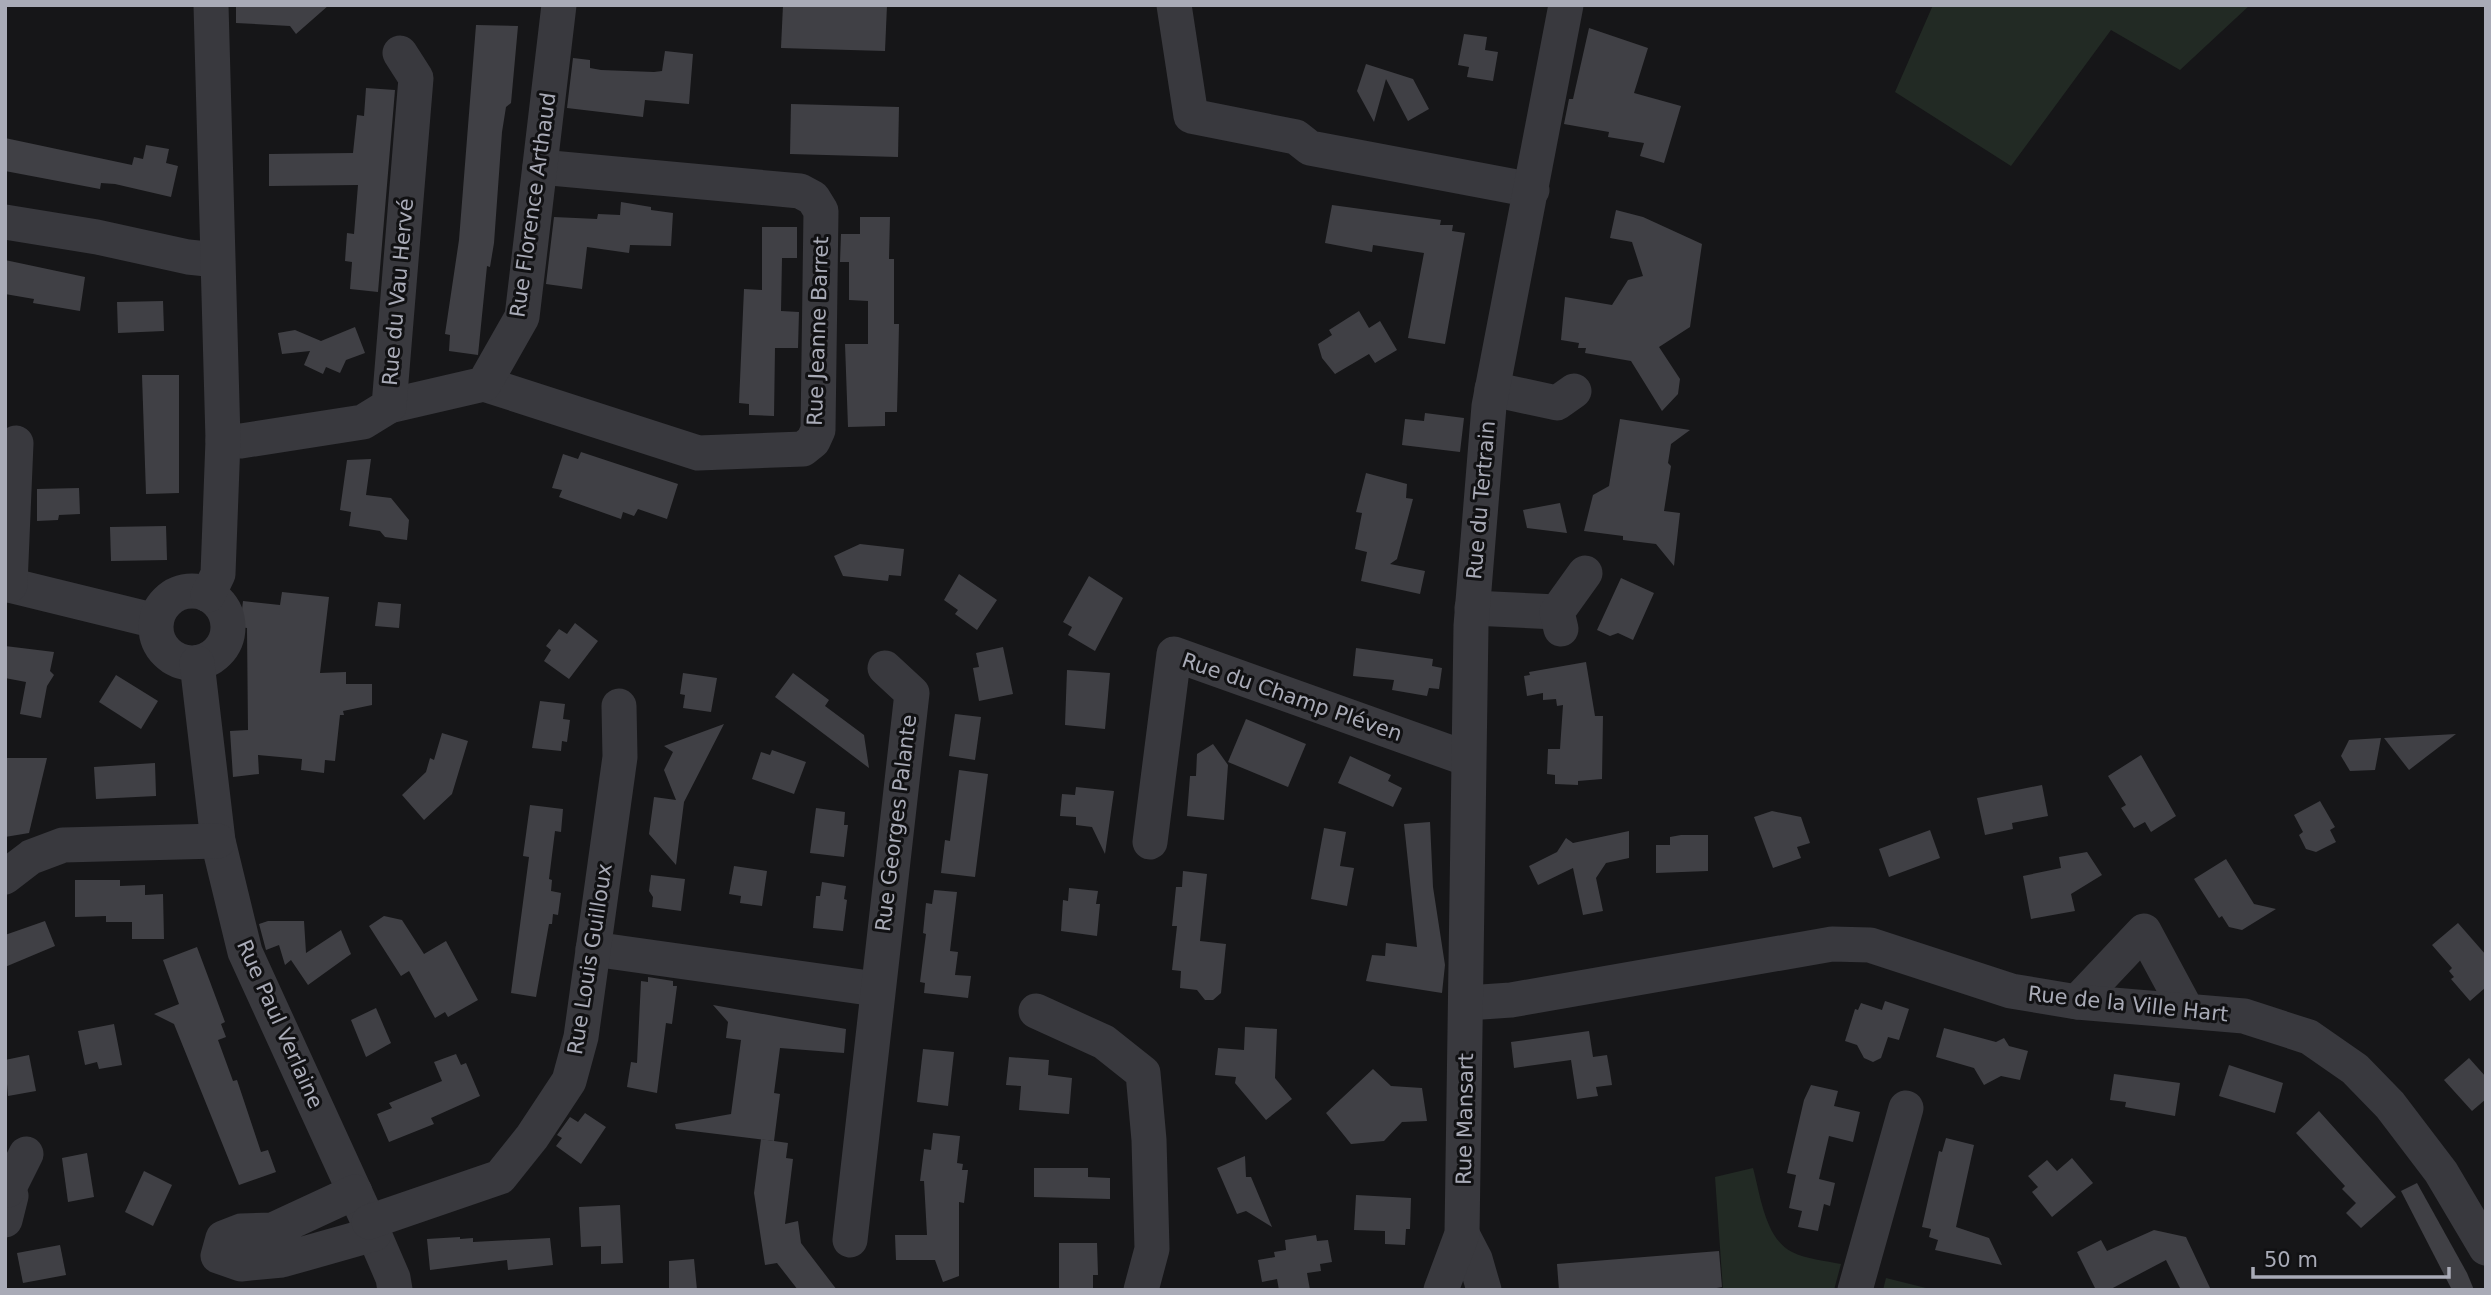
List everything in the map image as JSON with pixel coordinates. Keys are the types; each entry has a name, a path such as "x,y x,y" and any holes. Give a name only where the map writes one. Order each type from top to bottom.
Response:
{"street":[{"path":"208,595 218,574 223,440 211,5"},
{"name":"Rue Florence Arthaud","path":"484,384 522,317 559,5"},
{"path":"1174,5 1191,116 1296,137 1310,148 1532,190"},
{"name":"Rue du Tertrain","path":"1467,1003 1472,608 1492,389 1566,5"},
{"name":"Rue du Vau Hervé","path":"223,440 241,441 363,422 389,406 416,78 400,53"},
{"name":"Rue Jeanne Barret","path":"484,384 698,453 803,449 813,441 818,430 821,211 813,198 800,191 540,167"},
{"path":"5,222 97,237 188,257 217,260"},
{"path":"389,406 484,384"},
{"path":"1492,389 1567,403"},
{"path":"16,443 8,584 156,621"},
{"path":"1472,608 1559,621 1585,573"},
{"path":"197,592 208,595 224,611 228,632 218,653 197,663 186,663 166,653 156,632 159,611 175,595 197,592"},
{"name":"Rue du Champ Pléven","path":"1150,842 1174,654 1468,759"},
{"name":"Rue Paul Verlaine","path":"197,663 218,841 245,952 366,1216 393,1278 395,1290"},
{"name":"Rue Georges Palante","path":"850,1240 876,989 912,693 885,668"},
{"name":"Rue Louis Guilloux","path":"366,1216 500,1177 569,1081 581,1037 620,757 619,706"},
{"path":"5,877 31,857 63,845 218,841"},
{"path":"2077,1002 2144,931 2186,1009"},
{"name":"Rue de la Ville Hart","path":"1467,1003 1511,1000 1832,944 1870,945 2011,991 2077,1002 2186,1009 2244,1016 2309,1037 2355,1069 2390,1105 2441,1172 2486,1248"},
{"path":"593,949 876,989"},
{"name":"Rue Mansart","path":"1441,1290 1462,1234 1467,1003"},
{"path":"1036,1011 1104,1042 1143,1073 1149,1140 1152,1249 1141,1290"},
{"path":"1855,1290 1906,1108"},
{"path":"6,1199 26,1154"},
{"name":"Rue Mansart","path":"1462,1234 1475,1259 1484,1290"}],"shaded area":[{"path":"1933,5 2250,5 2180,70 2111,30 2011,166 1895,92"},
{"path":"1753,1168 1765,1214 1783,1246 1803,1256 1841,1264 1834,1290 1723,1290 1715,1177"},
{"path":"1886,1278 1934,1290 1883,1290"}],"building":[{"path":"236,5 329,5 296,34 290,26 236,23"},
{"path":"783,5 887,5 885,51 781,48"},
{"path":"476,25 518,26 511,103 506,107 502,132 494,243 490,267 487,266 478,355 449,351 450,335 445,334 459,240"},
{"path":"1589,28 1648,48 1634,93 1681,106 1664,163 1640,156 1644,143 1608,137 1609,132 1564,124 1569,99 1573,99"},
{"path":"1464,34 1487,37 1485,50 1498,52 1493,81 1467,77 1469,67 1458,65"},
{"path":"665,51 693,54 689,104 645,100 643,117 567,108 573,58 590,60 590,68 601,70 654,72 662,71"},
{"path":"1366,64 1413,79 1429,109 1408,121 1386,79 1374,122 1357,91"},
{"path":"366,88 395,90 378,292 350,289 352,262 345,261 347,233 354,234 358,185 269,186 269,154 353,153 357,115 364,116"},
{"path":"791,104 899,107 898,157 790,154"},
{"path":"5,138 132,165 134,157 143,159 146,145 169,149 166,163 178,166 171,197 115,184 101,183 100,189 5,171"},
{"path":"621,202 673,213 671,246 630,245 629,253 587,247 582,289 546,284 554,217 597,219 598,214 620,215"},
{"path":"1332,205 1441,220 1440,225 1453,225 1452,231 1465,233 1445,344 1408,338 1424,253 1373,245 1372,252 1325,243"},
{"path":"1616,210 1643,217 1702,244 1690,327 1659,347 1680,379 1678,394 1662,411 1631,361 1585,353 1586,348 1578,348 1579,343 1561,340 1565,297 1612,305 1628,280 1643,276 1632,242 1610,238"},
{"path":"860,217 890,217 889,259 894,259 894,324 899,324 898,372 897,412 885,412 885,426 848,427 845,344 868,344 868,301 849,300 849,262 840,262 841,234 860,234"},
{"path":"762,227 797,227 797,258 782,258 781,311 799,312 798,348 775,348 774,416 749,415 749,404 739,403 744,289 762,290"},
{"path":"5,260 85,277 80,311 33,303 34,299 5,294"},
{"path":"163,301 164,331 118,333 117,302"},
{"path":"1359,311 1369,328 1380,321 1397,350 1375,363 1369,354 1335,374 1322,358 1318,344 1332,335 1329,330"},
{"path":"355,327 365,353 346,360 340,373 326,367 323,374 304,365 310,351 282,354 278,333 295,330 321,341"},
{"path":"142,375 179,375 179,493 146,494"},
{"path":"1425,413 1464,418 1460,452 1402,445 1405,419 1424,421"},
{"path":"1620,419 1690,430 1671,444 1668,463 1671,466 1664,511 1680,513 1674,566 1656,544 1584,531 1593,495 1609,486"},
{"path":"581,452 678,484 667,519 638,509 634,516 623,512 621,519 559,497 562,490 552,488 563,454 578,459"},
{"path":"371,459 366,495 391,498 409,520 407,540 385,537 380,531 349,526 351,512 340,510 347,460"},
{"path":"1366,473 1407,484 1406,498 1413,499 1397,559 1390,564 1425,571 1420,594 1361,581 1367,552 1355,549 1362,513 1356,512"},
{"path":"79,488 80,514 59,515 58,520 37,521 37,489"},
{"path":"1560,503 1567,533 1527,528 1523,510"},
{"path":"166,526 167,560 111,561 110,527"},
{"path":"860,544 904,549 901,576 889,575 888,581 843,576 834,556"},
{"path":"959,574 997,600 977,630 955,614 958,610 944,600"},
{"path":"1089,576 1123,598 1095,651 1068,635 1072,627 1063,622"},
{"path":"1621,578 1654,593 1633,640 1618,633 1610,636 1597,630"},
{"path":"282,592 329,597 320,673 346,672 346,684 372,684 372,705 343,711 344,715 340,715 335,761 325,760 324,773 301,770 302,759 258,755 259,774 233,777 230,731 248,730 247,628 240,627 243,601 280,605"},
{"path":"378,602 401,604 399,628 375,626"},
{"path":"575,623 598,641 569,679 544,661 551,650 546,646 559,629 567,634"},
{"path":"5,646 54,652 50,671 54,675 47,686 41,718 20,714 26,682 5,678"},
{"path":"1003,647 1013,694 979,701 973,668 979,667 976,653"},
{"path":"1356,648 1433,659 1432,666 1442,668 1439,689 1429,688 1427,696 1392,690 1394,680 1353,676"},
{"path":"1586,662 1595,716 1603,716 1602,779 1578,781 1578,785 1555,784 1555,775 1547,774 1548,749 1560,749 1563,705 1557,706 1556,699 1543,700 1543,693 1527,696 1524,676 1530,675 1529,672"},
{"path":"1067,670 1110,673 1105,729 1065,725"},
{"path":"683,673 717,678 711,712 683,708 685,695 680,694"},
{"path":"793,673 829,700 825,706 864,735 869,768 775,697"},
{"path":"116,675 158,701 141,729 99,702"},
{"path":"540,701 565,704 563,719 570,720 567,742 562,741 561,751 532,748"},
{"path":"955,714 981,717 975,760 949,756"},
{"path":"1246,719 1306,744 1288,787 1228,762"},
{"path":"724,724 684,802 676,865 649,834 654,797 676,800 664,770 673,752 664,746"},
{"path":"442,733 468,741 452,794 424,820 402,795 426,772 430,758 434,760"},
{"path":"2456,734 2409,770 2384,738"},
{"path":"2381,738 2375,770 2350,771 2341,756 2349,740"},
{"path":"1213,744 1228,765 1224,820 1187,816 1190,776 1196,776 1197,754"},
{"path":"772,750 806,762 794,794 752,779 761,752 770,755"},
{"path":"2141,755 2176,816 2151,832 2145,822 2134,828 2121,808 2126,805 2108,776"},
{"path":"1350,756 1391,775 1388,781 1402,788 1393,807 1338,783"},
{"path":"5,758 47,758 29,833 5,837"},
{"path":"155,763 156,796 96,799 94,767"},
{"path":"959,770 988,774 975,877 941,873 945,840 950,841"},
{"path":"2042,785 2048,816 2012,823 2013,829 1985,835 1977,798"},
{"path":"1076,787 1114,791 1105,854 1092,827 1076,825 1076,817 1060,816 1062,794 1075,795"},
{"path":"2320,801 2335,827 2330,830 2336,842 2316,852 2306,849 2299,835 2303,832 2294,815"},
{"path":"530,805 563,809 561,832 555,831 549,879 552,880 551,891 561,893 558,915 553,914 552,924 549,924 536,997 511,993 529,857 523,856"},
{"path":"816,808 845,812 844,825 848,825 844,857 810,853"},
{"path":"1772,811 1801,817 1810,843 1797,847 1801,858 1773,868 1754,817"},
{"path":"1430,822 1433,887 1445,965 1442,993 1366,981 1372,955 1385,956 1386,943 1417,947 1404,824"},
{"path":"1324,828 1346,832 1340,866 1354,868 1347,906 1311,899"},
{"path":"1930,830 1940,858 1889,877 1879,849"},
{"path":"1629,831 1629,858 1606,863 1596,878 1603,911 1583,915 1573,868 1538,885 1529,866 1557,852 1566,838 1573,843"},
{"path":"1708,835 1708,871 1656,873 1656,845 1670,845 1670,837"},
{"path":"2087,852 2102,875 2071,894 2075,911 2031,919 2023,876 2061,868 2059,857"},
{"path":"2226,859 2254,904 2276,909 2242,930 2229,927 2222,916 2219,918 2194,879"},
{"path":"734,866 767,871 762,906 740,903 741,896 729,894"},
{"path":"1183,871 1207,874 1200,941 1226,944 1221,993 1213,1000 1205,1000 1197,990 1180,988 1181,971 1172,970 1177,926 1172,926 1176,887 1182,887"},
{"path":"651,875 685,879 681,911 652,907 653,897 649,891"},
{"path":"75,880 120,880 120,886 145,885 145,895 163,894 164,939 132,939 132,922 106,922 106,916 75,917"},
{"path":"822,882 846,886 843,931 813,928 816,896 820,896"},
{"path":"1069,888 1098,891 1096,904 1100,904 1097,936 1061,931 1063,900 1068,901"},
{"path":"934,890 957,892 950,951 958,952 955,975 971,976 968,998 924,993 925,983 920,982 926,934 923,933 926,903 932,904"},
{"path":"384,916 402,920 424,954 446,941 478,1000 448,1017 445,1012 435,1018 409,971 401,976 369,926"},
{"path":"45,921 55,946 5,967 5,935"},
{"path":"268,921 304,921 306,953 341,930 351,954 308,985 291,960 285,965 279,945 266,950 259,924"},
{"path":"2458,923 2486,955 2486,987 2470,1001 2451,979 2454,977 2449,971 2452,968 2432,945"},
{"path":"197,947 225,1022 221,1024 226,1037 218,1040 233,1081 237,1080 261,1152 268,1150 276,1172 239,1185 174,1024 154,1014 179,1004 163,960"},
{"path":"648,977 673,981 673,986 677,986 672,1024 666,1023 657,1093 627,1087 631,1062 637,1063 641,981 648,982"},
{"path":"1885,1001 1909,1009 1899,1040 1888,1037 1881,1058 1873,1062 1864,1058 1857,1045 1845,1041 1855,1009 1858,1010 1861,1003 1882,1010"},
{"path":"713,1005 846,1029 844,1053 780,1048 774,1093 780,1094 774,1141 676,1129 675,1124 731,1114 741,1040 726,1038 728,1022"},
{"path":"376,1008 391,1043 366,1057 351,1020"},
{"path":"114,1024 122,1065 99,1069 97,1062 85,1065 78,1031"},
{"path":"1245,1027 1277,1029 1275,1078 1292,1099 1266,1120 1235,1083 1236,1077 1215,1075 1218,1048 1244,1050"},
{"path":"1944,1028 1996,1042 2004,1038 2009,1046 2028,1051 2020,1080 2001,1076 1984,1085 1974,1068 1936,1057"},
{"path":"1589,1031 1593,1057 1607,1055 1612,1085 1596,1087 1598,1096 1577,1099 1571,1060 1514,1068 1511,1042"},
{"path":"923,1049 954,1052 948,1106 917,1102"},
{"path":"456,1054 461,1065 466,1063 480,1096 431,1118 434,1124 389,1142 377,1114 392,1108 389,1103 442,1081 434,1062"},
{"path":"29,1055 36,1091 8,1096 5,1060"},
{"path":"1009,1057 1049,1060 1048,1075 1072,1078 1069,1114 1019,1110 1021,1086 1006,1085"},
{"path":"2469,1058 2486,1077 2486,1099 2472,1111 2444,1080"},
{"path":"2229,1065 2283,1083 2275,1113 2219,1096"},
{"path":"1373,1069 1391,1086 1422,1088 1427,1121 1402,1122 1384,1141 1351,1144 1326,1113"},
{"path":"2114,1074 2180,1083 2175,1116 2125,1107 2126,1102 2110,1100"},
{"path":"1811,1085 1838,1091 1834,1106 1860,1112 1853,1142 1829,1136 1819,1179 1835,1183 1830,1206 1824,1204 1818,1231 1798,1227 1802,1211 1789,1208 1796,1175 1787,1173 1804,1100"},
{"path":"2319,1111 2396,1197 2361,1228 2346,1213 2356,1203 2342,1189 2345,1186 2296,1133"},
{"path":"585,1113 606,1127 581,1164 556,1146 562,1138 557,1135 570,1117 578,1122"},
{"path":"933,1133 960,1136 957,1163 963,1164 962,1170 968,1170 964,1203 959,1202 959,1276 943,1282 935,1260 896,1260 895,1235 927,1235 924,1181 920,1181 924,1149 931,1150"},
{"path":"1946,1138 1974,1145 1956,1227 1989,1238 2002,1265 1935,1250 1938,1240 1929,1237 1931,1229 1922,1227 1939,1151 1942,1152"},
{"path":"761,1139 788,1143 786,1158 793,1159 785,1224 798,1221 801,1243 837,1290 798,1290 777,1263 765,1265 754,1193"},
{"path":"87,1153 94,1197 68,1202 62,1158"},
{"path":"1245,1156 1246,1177 1251,1177 1272,1227 1246,1211 1237,1214 1217,1168"},
{"path":"2072,1158 2093,1183 2052,1217 2032,1192 2038,1187 2028,1176 2047,1160 2057,1171"},
{"path":"1034,1168 1088,1168 1088,1177 1110,1178 1110,1199 1034,1197"},
{"path":"144,1171 172,1185 153,1226 125,1212"},
{"path":"2417,1183 2474,1290 2452,1290 2401,1191"},
{"path":"1356,1195 1411,1198 1410,1229 1406,1229 1405,1245 1385,1244 1385,1231 1354,1230"},
{"path":"620,1205 623,1263 601,1264 601,1246 581,1247 579,1207"},
{"path":"2154,1230 2186,1237 2211,1290 2181,1290 2166,1260 2109,1290 2096,1290 2077,1252 2101,1240 2107,1251"},
{"path":"1316,1235 1317,1241 1328,1240 1332,1262 1320,1264 1321,1271 1307,1273 1310,1290 1279,1290 1277,1279 1262,1282 1258,1260 1275,1257 1274,1252 1286,1250 1285,1240"},
{"path":"473,1238 473,1242 550,1238 553,1265 508,1270 507,1260 430,1270 427,1239"},
{"path":"1059,1243 1097,1243 1098,1275 1093,1275 1093,1290 1059,1290"},
{"path":"60,1245 66,1275 23,1283 17,1253"},
{"path":"1719,1251 1722,1287 1706,1290 1559,1290 1557,1264"},
{"path":"694,1259 697,1290 669,1290 669,1261"}]}
